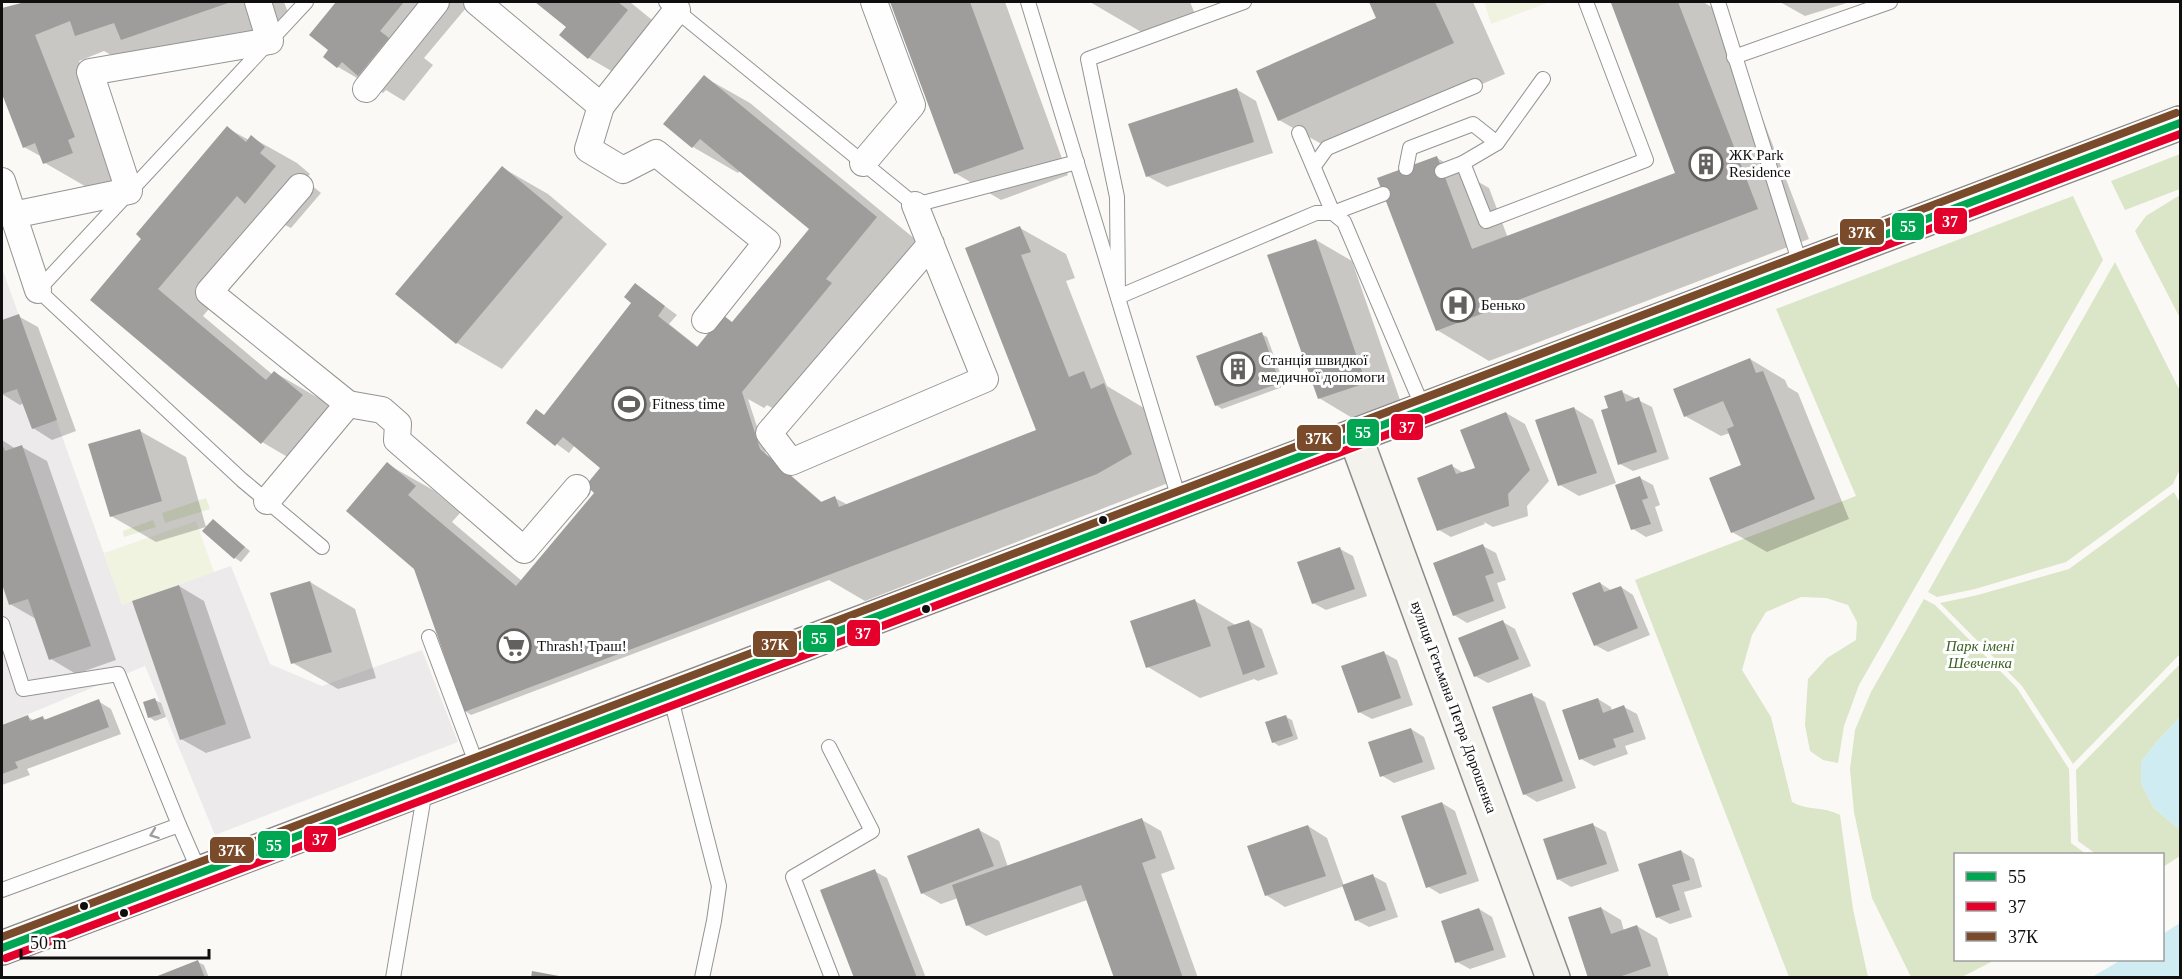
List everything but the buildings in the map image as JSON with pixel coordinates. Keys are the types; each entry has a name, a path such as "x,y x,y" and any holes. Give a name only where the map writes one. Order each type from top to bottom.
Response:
{"main road":[{"path":"2,948 200,873 449,773 670,695 2181,123"},
{"name":"вулиця Гетьмана Петра Дорошенка","path":"1355,436 1553,978"}],"street":[{"path":"13,215 129,191 90,72 270,41 258,2"},
{"path":"366,89 436,2"},
{"path":"477,2 601,106"},
{"path":"863,163 912,105 874,2"},
{"path":"671,6 601,106 588,149 623,170 656,153 767,242 705,320"},
{"path":"2,181 38,290"},
{"path":"300,186 209,292 348,404 382,410 398,424 397,440 524,550 577,488"},
{"path":"915,205 931,244 985,379 790,462 769,433 931,244"},
{"path":"267,501 348,404"}],"lane":[{"path":"306,2 38,290 267,501 322,547"},
{"path":"1028,2 1180,502"},
{"path":"1118,297 1117,197 1088,59 1244,2"},
{"path":"1463,163 1485,221 1646,160 1586,2"},
{"path":"1718,2 1801,267"},
{"path":"1734,57 1890,2"},
{"path":"671,6 915,205 1077,162"},
{"path":"1442,171 1463,163 1497,143 1543,79"},
{"path":"1314,166 1327,148 1475,86"},
{"path":"1406,168 1410,148 1473,124 1497,143"},
{"path":"1299,133 1333,213 1344,222 1424,410"},
{"path":"1118,297 1316,213 1333,213 1383,194"},
{"path":"2,624 23,689 118,674 200,873"},
{"path":"393,978 449,773 429,637"},
{"path":"670,695 719,886 702,978"},
{"path":"829,747 872,831 793,877 832,978"},
{"path":"2,890 179,825"}],"shaded area":[{"path":"2,268 122,604 231,566 270,664 322,686 422,650 458,742 215,835 145,666 2,725"}],"green space":[{"path":"1484,2 1550,2 1491,24"},
{"path":"2180,154 2180,189 2125,210 2111,181"},
{"path":"2180,195 2180,318 2135,231 2146,216"},
{"path":"2073,196 2103,260 1859,685 1844,726 1838,763 1823,760 1810,751 1805,725 1808,679 1827,658 1856,640 1857,622 1848,605 1826,598 1801,597 1766,612 1752,635 1742,670 1771,717 1792,802 1840,815 1853,909 1868,977 1789,977 1635,580 1856,496 1776,309"},
{"path":"2115,262 2180,391 2180,469 2173,484 2066,562 1975,589 1937,597 1928,592"},
{"path":"2174,492 2180,503 2180,654 2073,764 2022,686 1940,603 1978,595 2069,569"},
{"path":"206,498 210,509 165,523 162,513"},
{"path":"153,520 156,527 124,537 123,531"},
{"path":"196,521 214,572 122,605 104,553"},
{"name":"Парк імені Шевченка","path":"1924,599 1935,605 2017,688 2069,769 2071,843 2085,853 1954,853 1954,961 1993,961 1962,977 1911,977 1872,898 1854,812 1850,769 1855,730 1871,692"},
{"path":"2180,664 2180,717 2141,762 2141,783 2154,808 2180,830 2180,856 2164,866 2164,853 2095,853 2078,841 2076,770"}],"water":[{"path":"2180,717 2180,830 2154,808 2141,783 2141,762"},
{"path":"2180,923 2180,977 2092,977 2119,961 2164,961 2164,933"}],"transit line":[{"name":"37К","path":"2,937 2176,113"},
{"name":"55","path":"2,948 2180,123"},
{"name":"37","path":"6,958 2180,134"}],"place":[{"name":"ЖК Park Residence","path":"1706,164"},
{"name":"Бенько","path":"1458,305"},
{"name":"Станція швидкої медичної допомоги","path":"1238,369"},
{"name":"Fitness time","path":"629,404"},
{"name":"Thrash! Траш!","path":"514,646"}]}
